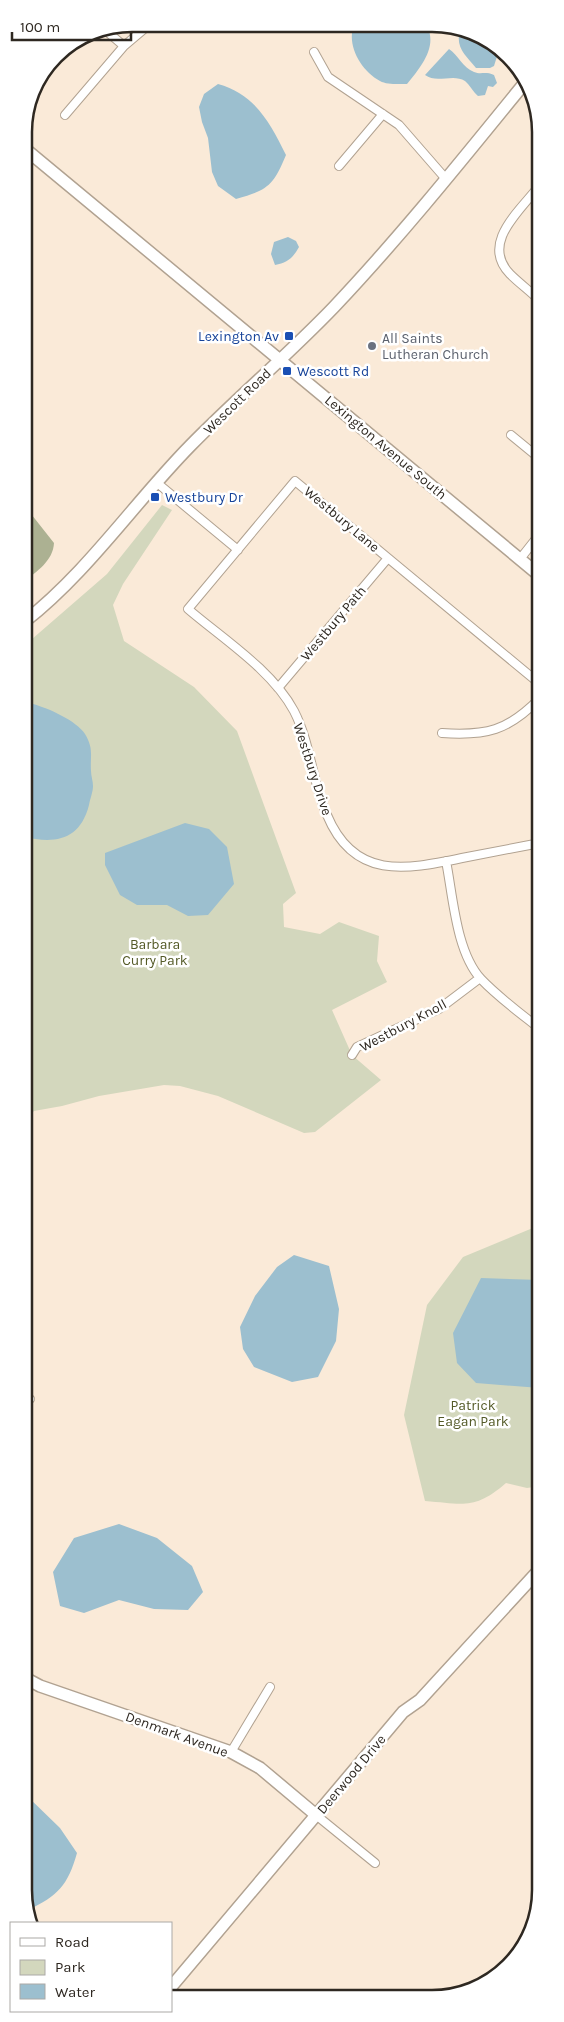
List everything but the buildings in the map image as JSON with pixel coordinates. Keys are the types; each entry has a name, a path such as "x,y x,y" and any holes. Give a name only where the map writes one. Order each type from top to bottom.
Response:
{"street":[{"path":"65,115 124,46 139,33"},
{"path":"111,35 124,46"},
{"path":"314,52 328,77 399,125 446,179"},
{"name":"Wescott Road","path":"33,615 86,564 190,445 280,360 360,280 521,88"},
{"path":"339,166 383,114"},
{"name":"Lexington Avenue South","path":"33,155 532,568"},
{"path":"532,195 504,230 499,242 499,256 509,273 532,294"},
{"path":"511,435 532,452"},
{"name":"Westbury Lane","path":"238,550 295,481 532,677"},
{"path":"156,482 238,550"},
{"path":"520,559 532,545"},
{"name":"Westbury Drive","path":"238,550 188,609 257,667 278,688 293,710 303,730 326,814 337,836 352,851 370,862 391,868 414,867 532,845"},
{"name":"Westbury Path","path":"278,688 388,558"},
{"path":"442,733 468,735 493,731 523,715 532,706"},
{"path":"446,861 462,943 469,962 480,978 531,1022"},
{"name":"Westbury Knoll","path":"352,1055 357,1047 439,1009 480,978"},
{"name":"Deerwood Drive","path":"172,1986 403,1712 420,1700 531,1579"},
{"name":"Denmark Avenue","path":"32,1682 231,1752 260,1768 316,1815"},
{"path":"231,1752 270,1687"},
{"path":"316,1815 375,1863"}],"green space":[{"name":"Barbara Curry Park","path":"162,505 172,510 123,584 113,605 124,641 194,687 237,731 296,893 283,904 284,927 320,934 339,922 379,936 377,961 387,982 332,1010 352,1055 381,1080 315,1132 304,1133 218,1096 180,1086 164,1085 99,1096 32,1112 33,638 107,574"},
{"path":"33,516 54,543 51,555 33,575"},
{"name":"Patrick Eagan Park","path":"531,1229 531,1487 506,1483 486,1498 460,1504 425,1501 404,1415 427,1305 463,1257"}],"water":[{"path":"429,32 429,49 422,64 407,84 383,82 373,77 361,64 354,49 352,33"},
{"path":"459,36 470,40 492,53 497,57 494,66 490,68 476,68 463,53"},
{"path":"449,49 470,70 476,73 494,75 497,83 493,87 488,86 485,95 478,96 465,81 460,79 435,79 425,75"},
{"path":"218,84 231,89 252,102 267,121 286,155 277,174 268,185 255,193 236,199 218,186 212,172 208,138 199,107 204,94"},
{"path":"288,237 296,241 299,247 289,259 275,265 271,254 274,242"},
{"path":"33,704 54,712 76,724 85,734 91,748 93,788 85,817 80,826 73,832 65,837 56,839 33,838"},
{"path":"185,823 209,829 227,847 234,884 208,915 188,916 167,905 137,905 120,895 105,865 105,853"},
{"path":"294,1255 329,1266 339,1309 336,1341 318,1377 292,1382 254,1367 243,1349 240,1327 255,1296 277,1267"},
{"path":"481,1278 531,1280 531,1387 476,1383 457,1363 453,1333"},
{"path":"119,1524 157,1538 192,1566 203,1592 188,1610 154,1609 119,1600 84,1613 60,1606 53,1572 74,1538"},
{"path":"32,1801 60,1828 77,1853 70,1873 60,1888 47,1900 34,1907 32,1890"}],"place":[{"name":"Lexington Av","path":"289,336"},
{"name":"All Saints Lutheran Church","path":"372,346"},
{"name":"Wescott Rd","path":"287,371"},
{"name":"Westbury Dr","path":"155,497"}]}
